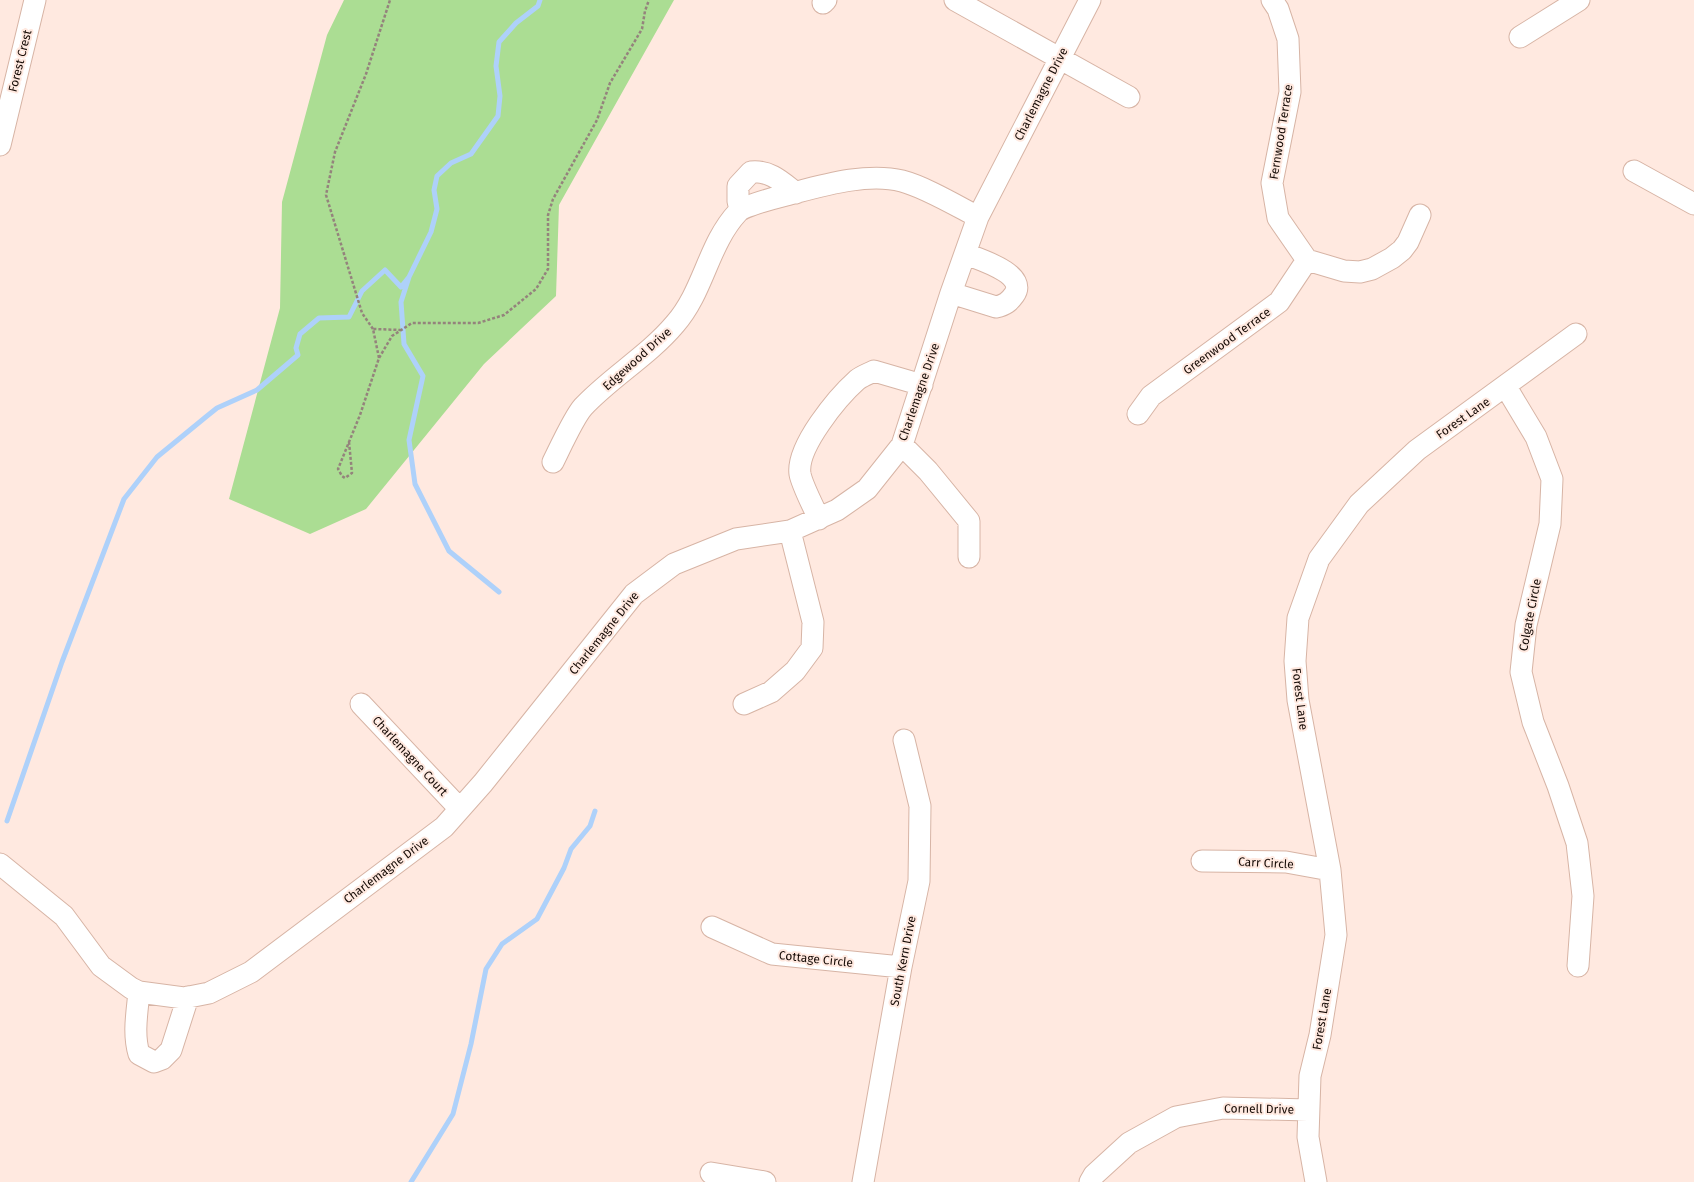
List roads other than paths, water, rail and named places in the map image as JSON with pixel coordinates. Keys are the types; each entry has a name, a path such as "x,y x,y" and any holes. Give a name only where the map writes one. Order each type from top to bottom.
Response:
{"street":[{"name":"Forest Crest","path":"0,145 35,0"},
{"path":"955,0 1129,97"},
{"name":"Charlemagne Drive","path":"0,864 64,916 101,966 139,992 188,997 209,994 250,972 444,826 483,783 634,594 674,564 736,539 790,531 837,510 868,489 902,445 951,293 978,217 1090,0"},
{"name":"Fernwood Terrace","path":"1272,0 1278,9 1288,39 1290,92 1272,183 1278,218 1307,260"},
{"path":"1520,37 1579,0"},
{"path":"796,193 779,179 767,173 761,171 751,172 738,186 738,201 740,210 836,182 870,178 902,181 942,198 978,217"},
{"path":"1634,171 1694,204"},
{"name":"Edgewood Drive","path":"553,462 582,407 653,347 676,323 696,291 709,257 723,231 740,210"},
{"path":"1307,260 1344,271 1360,272 1372,269 1392,258 1402,250 1408,242 1420,215"},
{"path":"951,293 996,307 1009,301 1015,293 1015,283 1011,275 1003,269 966,254"},
{"name":"Greenwood Terrace","path":"1138,414 1151,396 1279,302 1307,260"},
{"name":"Forest Lane","path":"1316,1182 1308,1137 1310,1076 1320,1036 1336,935 1330,870 1298,700 1295,661 1298,618 1319,559 1358,504 1417,450 1506,387 1576,334"},
{"path":"819,519 800,474 801,462 807,443 836,403 858,378 874,371 922,385"},
{"name":"Colgate Circle","path":"1506,387 1536,437 1552,479 1550,524 1526,625 1521,672 1533,722 1558,786 1577,843 1583,896 1578,966"},
{"path":"902,445 928,471 969,521 969,557"},
{"path":"744,704 771,692 795,671 812,648 813,622 790,531"},
{"name":"Charlemagne Court","path":"361,704 460,809"},
{"name":"South Kern Drive","path":"863,1182 901,968 919,880 920,806 904,740"},
{"name":"Carr Circle","path":"1202,861 1286,862 1330,870"},
{"name":"Cottage Circle","path":"712,926 772,954 901,968"},
{"path":"139,992 135,1036 137,1046 139,1054 154,1062 162,1059 171,1050 188,997"},
{"name":"Cornell Drive","path":"1090,1182 1094,1175 1128,1144 1176,1117 1222,1108 1308,1110"},
{"path":"711,1173 765,1182"}],"waterway":[{"path":"499,592 449,551 415,484 409,440 423,376 404,344 401,302 409,277 431,232 437,209 434,190 437,176 451,163 471,154 498,116 500,96 496,66 499,42 516,23 538,6 540,0"},
{"path":"7,821 62,662 124,499 157,457 217,408 257,390 298,355 296,348 300,334 319,318 349,317 362,291 385,270 401,287 409,277"},
{"path":"411,1182 453,1114 471,1044 486,969 502,944 537,919 564,868 571,849 590,826 595,811"}]}
